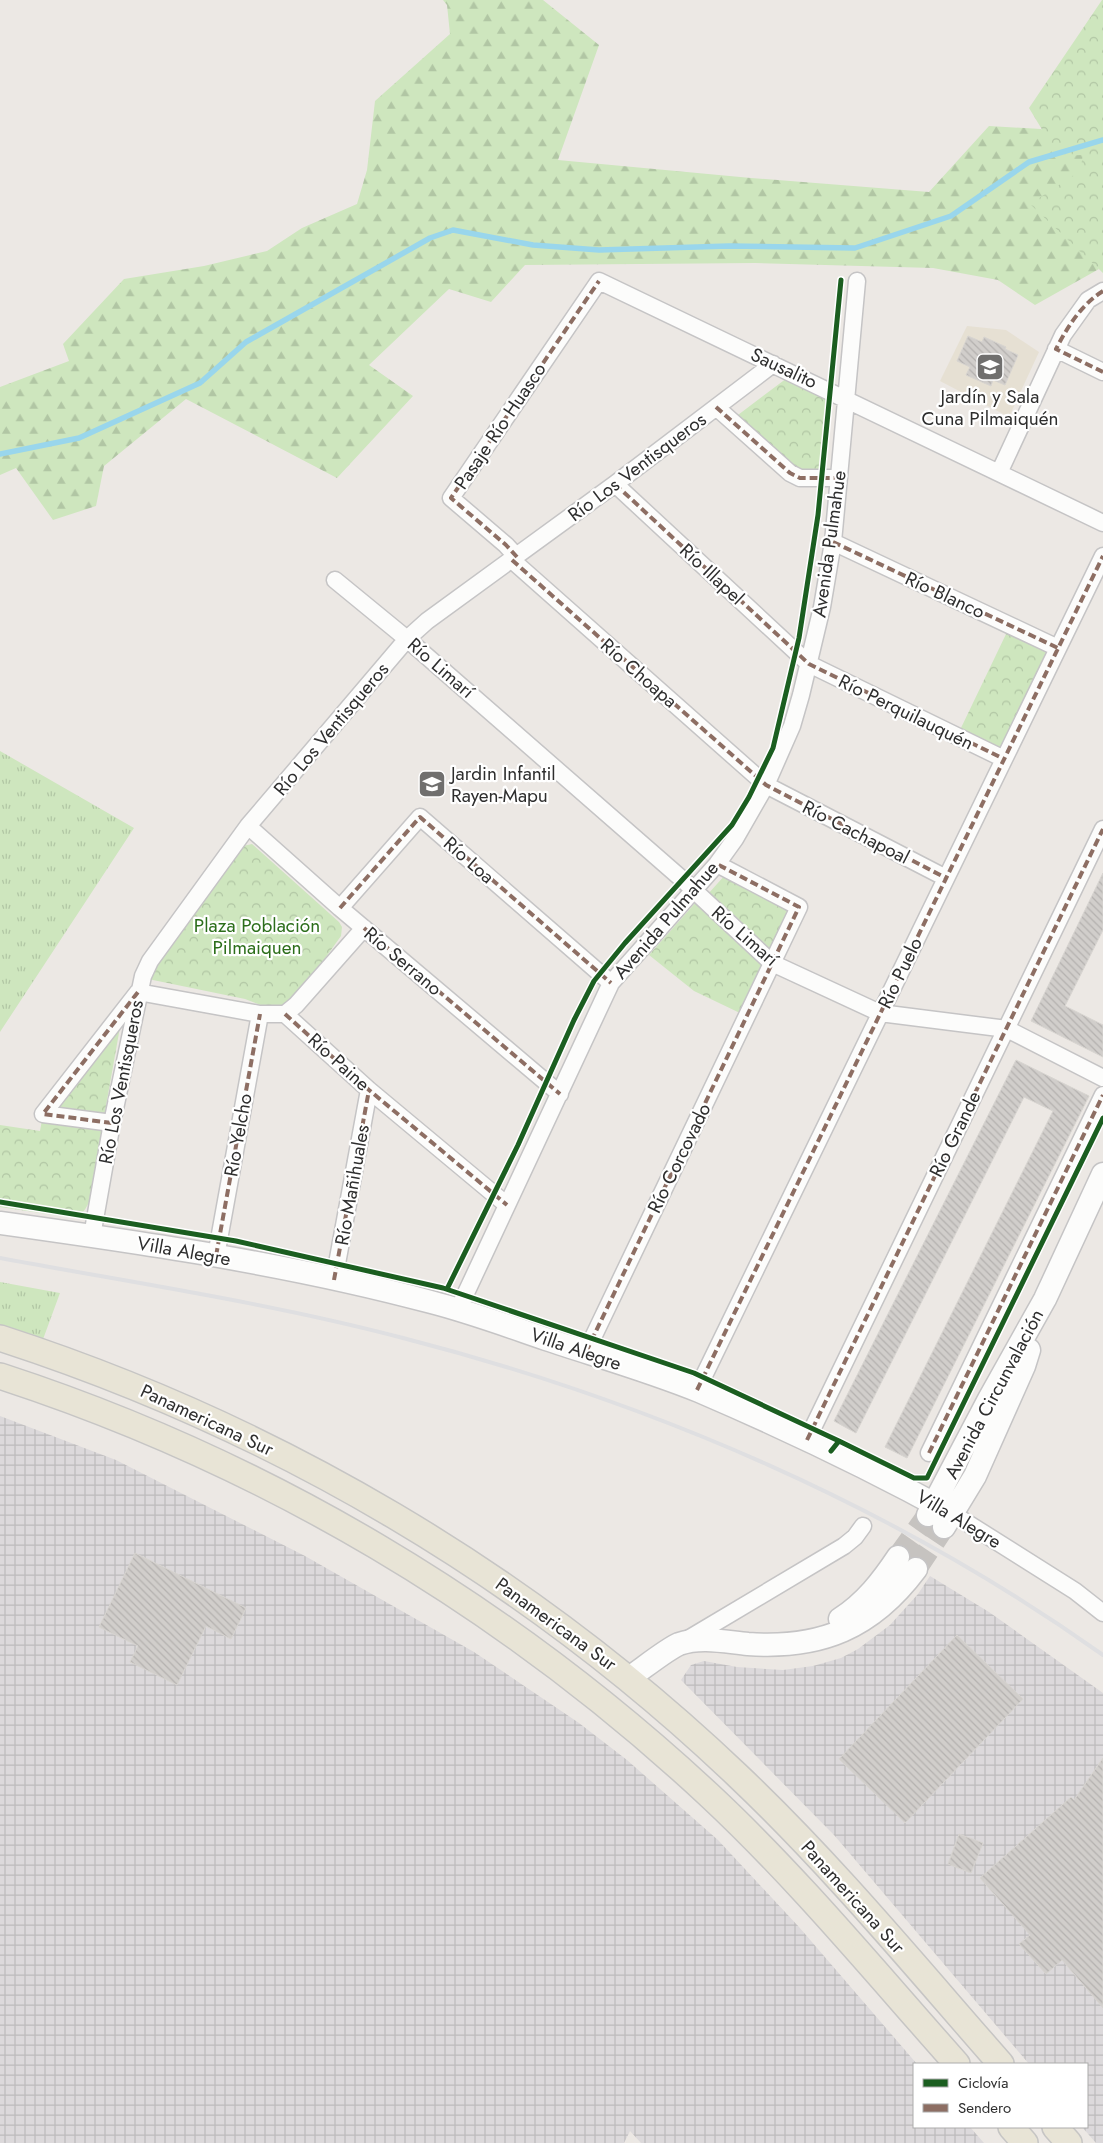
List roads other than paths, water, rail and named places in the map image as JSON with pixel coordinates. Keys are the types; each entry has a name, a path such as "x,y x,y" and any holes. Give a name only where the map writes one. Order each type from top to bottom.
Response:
{"main road":[{"name":"Avenida Circunvalación","path":"940,1515 989,1399 1045,1299 1103,1174"},
{"name":"Villa Alegre","path":"0,1223 216,1256 334,1280 458,1310 697,1390 909,1489 940,1515"},
{"name":"Panamericana Sur","path":"0,1338 87,1368 191,1410 325,1476 459,1555 518,1594 629,1678 740,1778 819,1858 1000,2063"},
{"name":"Panamericana Sur","path":"0,1376 68,1399 132,1424 265,1484 358,1534 479,1610 599,1700 708,1794 752,1837 956,2063"},
{"path":"629,1678 679,1644 706,1640 768,1645 779,1644 814,1633 846,1615 907,1563"},
{"path":"850,1945 876,1921"},
{"path":"1012,2128 1025,2143"},
{"path":"1056,2128 1070,2143"}],"street":[{"name":"Sausalito","path":"599,281 847,398 1103,523"},
{"name":"Pasaje Río Huasco","path":"514,559 506,545 451,498 599,281"},
{"name":"Avenida Pulmahue","path":"458,1310 611,983 694,890 735,839 766,785 792,726 822,607 833,542 857,281"},
{"path":"999,473 1056,349 1088,300 1103,291"},
{"path":"1056,349 1103,372"},
{"name":"Río Los Ventisqueros","path":"92,1236 112,1124 138,992 143,976 150,961 248,826 407,639 428,621 615,484 773,364"},
{"path":"716,407 790,473 800,478 839,478"},
{"name":"Río Illapel","path":"615,484 809,664"},
{"name":"Río Blanco","path":"833,542 1058,648"},
{"name":"Río Puelo","path":"697,1390 1103,556"},
{"name":"Río Choapa","path":"514,559 766,785"},
{"name":"Río Limarí","path":"335,580 407,639 694,890 772,963 880,1013 1007,1029 1103,1078"},
{"name":"Río Perquilauquén","path":"809,664 1004,759"},
{"name":"Río Cachapoal","path":"766,785 946,878"},
{"name":"Río Loa","path":"340,908 420,817 611,983"},
{"name":"Río Serrano","path":"248,826 340,908 560,1094"},
{"name":"Río Grande","path":"807,1440 1103,829"},
{"name":"Río Corcovado","path":"586,1352 799,907 716,864"},
{"path":"112,1124 43,1114 138,992 260,1014 285,1014 296,1005 364,928"},
{"name":"Río Yelcho","path":"216,1256 260,1014"},
{"name":"Río Paine","path":"285,1014 369,1090 507,1205"},
{"name":"Río Mañihuales","path":"334,1280 369,1090"},
{"path":"929,1453 1103,1095"},
{"name":"Villa Alegre","path":"940,1515 1075,1591 1103,1612"},
{"path":"679,1644 844,1546 855,1537 863,1526"}],"waterway":[{"path":"0,454 79,438 200,383 246,342 430,238 453,230 533,245 599,250 729,246 855,248 951,216 1029,162 1103,140"}],"tunnel":[{"path":"898,1557 928,1515"},
{"path":"916,1569 944,1527"}],"railway":[{"path":"0,1258 303,1314 403,1338 496,1364 588,1394 679,1427 768,1465 855,1506 940,1552 1023,1601 1103,1655"}],"place":[{"name":"Jardín y Sala Cuna Pilmaiquén","path":"990,367"},
{"name":"Jardin Infantil Rayen-Mapu","path":"432,784"}],"park label":[{"name":"Plaza Población Pilmaiquen","path":"257,936"}]}
